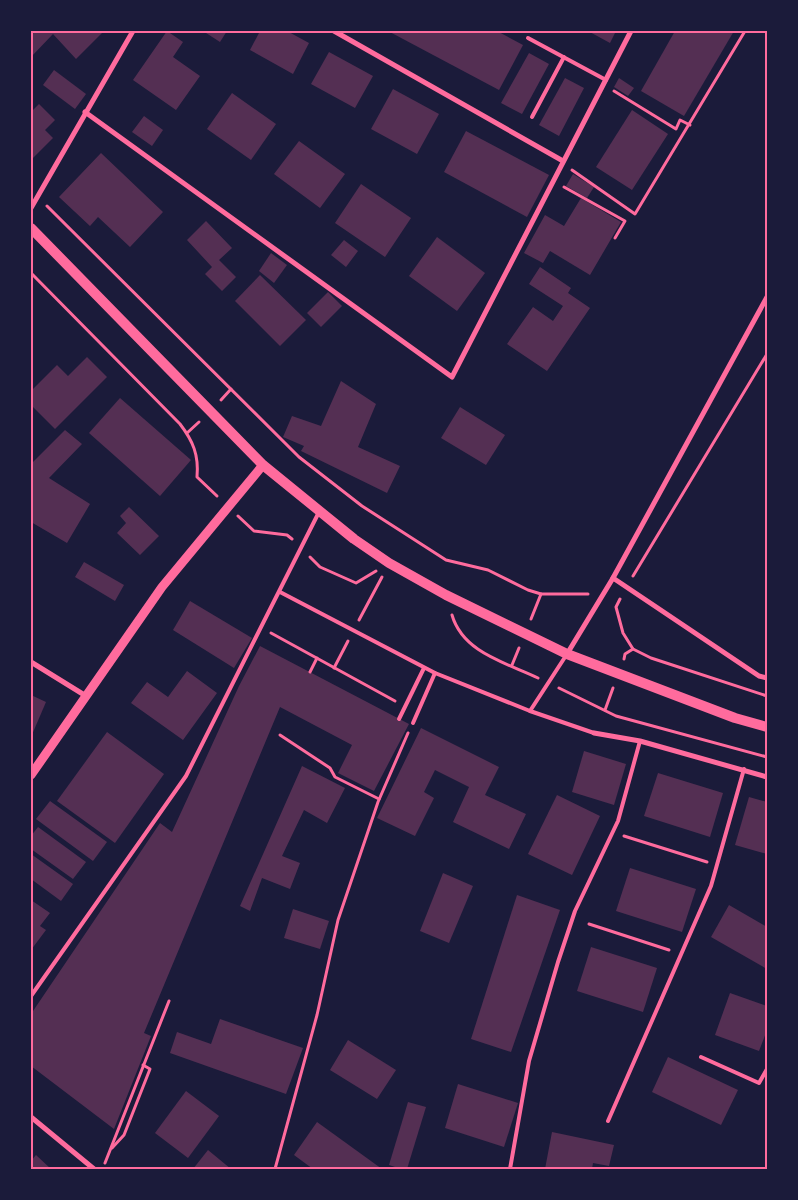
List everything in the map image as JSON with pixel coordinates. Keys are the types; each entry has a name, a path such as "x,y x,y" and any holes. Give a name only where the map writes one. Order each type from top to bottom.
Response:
{"main road":[{"path":"31,228 263,465 319,512 389,563 446,595 567,654 736,718 767,727"}],"street":[{"path":"31,208 133,31"},
{"path":"334,31 563,160"},
{"path":"85,112 452,377 631,31"},
{"path":"567,654 613,578 767,297"},
{"path":"31,775 162,587 263,465"},
{"path":"613,578 760,676 767,678"},
{"path":"31,662 86,696"},
{"path":"594,733 640,741 767,777"},
{"path":"31,1117 94,1169"}],"lane":[{"path":"528,38 606,80"},
{"path":"532,117 564,57"},
{"path":"31,996 186,776 319,512"},
{"path":"280,592 435,674 530,712 594,733"},
{"path":"530,712 567,654"},
{"path":"399,719 424,668"},
{"path":"413,723 435,674"},
{"path":"510,1169 529,1061 558,962 575,911 618,821 640,741"},
{"path":"608,1120 711,886 744,769"},
{"path":"701,1057 759,1083 767,1069"}],"path":[{"path":"563,160 570,169 635,214 745,31"},
{"path":"627,99 676,129 680,120 690,125"},
{"path":"553,181 625,221 615,238"},
{"path":"38,197 299,457 362,506 446,560 488,570 528,590 542,594 576,593 601,598"},
{"path":"31,273 180,424 193,441 198,458 197,477 254,531 287,536 320,566 356,583 389,563"},
{"path":"767,354 646,551 616,607 623,633 633,649 651,658 767,696"},
{"path":"334,668 389,563"},
{"path":"446,595 456,630 479,650 497,661 512,665 549,682 616,716 767,757"},
{"path":"262,628 406,706"},
{"path":"310,672 317,658"},
{"path":"275,1169 317,1015 338,920 379,799 413,723"},
{"path":"280,735 330,768 335,777 379,799"},
{"path":"623,836 717,865"},
{"path":"589,924 681,954"},
{"path":"103,1169 169,1001"},
{"path":"110,1151 124,1136 147,1077 150,1069 143,1066"}],"building":[{"path":"36,31 100,31 102,33 76,59 53,34 31,57 31,35"},
{"path":"167,31 183,42 173,57 200,76 176,110 133,80"},
{"path":"203,31 227,31 220,42"},
{"path":"260,31 287,31 309,43 293,74 250,50"},
{"path":"388,31 497,31 523,45 499,90"},
{"path":"588,31 616,31 610,43"},
{"path":"675,31 734,31 684,116 641,91"},
{"path":"329,52 373,76 355,108 311,84"},
{"path":"529,53 549,64 522,114 501,103"},
{"path":"54,70 86,94 75,109 43,85"},
{"path":"565,78 584,88 559,136 539,125"},
{"path":"619,78 634,88 628,96 614,87"},
{"path":"393,89 439,114 417,154 371,129"},
{"path":"232,93 276,124 251,160 207,129"},
{"path":"39,104 55,120 45,130 53,138 31,160 31,112"},
{"path":"632,110 668,134 632,190 596,167"},
{"path":"144,116 163,130 152,146 132,132"},
{"path":"466,131 549,175 527,217 444,172"},
{"path":"299,141 345,174 320,208 274,174"},
{"path":"101,153 163,212 130,247 98,217 90,226 59,197"},
{"path":"573,174 594,187 587,198 566,186"},
{"path":"361,184 411,218 385,257 335,223"},
{"path":"581,198 621,222 590,275 550,251 543,263 524,253 545,215 564,226"},
{"path":"206,221 232,248 219,260 236,277 222,291 205,274 212,267 187,240"},
{"path":"437,237 485,273 457,311 409,276"},
{"path":"344,240 358,251 346,267 331,255"},
{"path":"271,253 287,265 274,283 259,271"},
{"path":"540,267 571,288 568,293 590,308 547,371 507,344 533,307 553,321 563,306 529,284"},
{"path":"260,275 306,320 280,346 235,301"},
{"path":"328,292 342,306 321,327 307,313"},
{"path":"87,357 107,377 55,429 31,405 31,391 57,365 68,376"},
{"path":"341,381 376,404 358,447 400,466 387,493 301,451 304,446 283,437 292,416 321,426"},
{"path":"120,398 191,460 160,496 89,433"},
{"path":"460,407 505,435 486,465 441,438"},
{"path":"65,430 82,444 49,478 90,504 67,543 31,522 31,464"},
{"path":"129,507 159,536 140,555 117,533 126,523 120,516"},
{"path":"84,562 124,585 115,601 75,577"},
{"path":"190,601 252,638 234,668 173,630"},
{"path":"260,646 409,724 374,791 338,773 352,745 280,707 144,1033 151,1036 114,1129 31,1066 31,1014 160,823 172,832 239,686"},
{"path":"187,671 217,693 183,740 131,703 147,682 168,697"},
{"path":"31,695 46,702 31,737"},
{"path":"421,728 499,767 485,795 526,814 509,849 453,822 469,787 435,770 424,792 434,798 415,836 377,818"},
{"path":"107,732 164,774 115,843 57,801"},
{"path":"584,751 626,764 614,805 572,792"},
{"path":"302,766 345,788 327,823 304,810 282,856 300,863 290,889 262,878 250,911 240,906"},
{"path":"658,773 723,793 710,837 644,816"},
{"path":"557,795 600,816 572,875 528,854"},
{"path":"749,797 767,802 767,854 735,845"},
{"path":"50,801 107,842 93,861 36,819"},
{"path":"38,827 86,862 73,879 31,849 31,836"},
{"path":"31,854 73,884 61,901 31,879"},
{"path":"630,868 696,889 682,932 616,911"},
{"path":"443,873 473,886 449,943 420,931"},
{"path":"517,895 560,910 511,1052 471,1039"},
{"path":"31,900 50,913 40,926 46,930 31,950"},
{"path":"729,905 767,927 767,969 711,937"},
{"path":"293,909 329,921 320,949 284,938"},
{"path":"591,947 657,968 643,1012 577,991"},
{"path":"730,993 767,1006 767,1030 759,1051 715,1035"},
{"path":"220,1019 303,1048 286,1094 170,1053 177,1032 211,1044"},
{"path":"348,1040 396,1070 377,1099 330,1070"},
{"path":"668,1057 738,1090 721,1125 652,1092"},
{"path":"458,1084 518,1103 504,1147 445,1128"},
{"path":"186,1091 219,1116 188,1158 155,1133"},
{"path":"408,1102 426,1107 407,1169 401,1169 389,1165"},
{"path":"317,1122 382,1169 313,1169 294,1155"},
{"path":"552,1132 614,1145 609,1166 593,1163 592,1169 545,1169"},
{"path":"208,1150 231,1169 193,1169"},
{"path":"36,1155 51,1169 31,1169 31,1161"}]}
